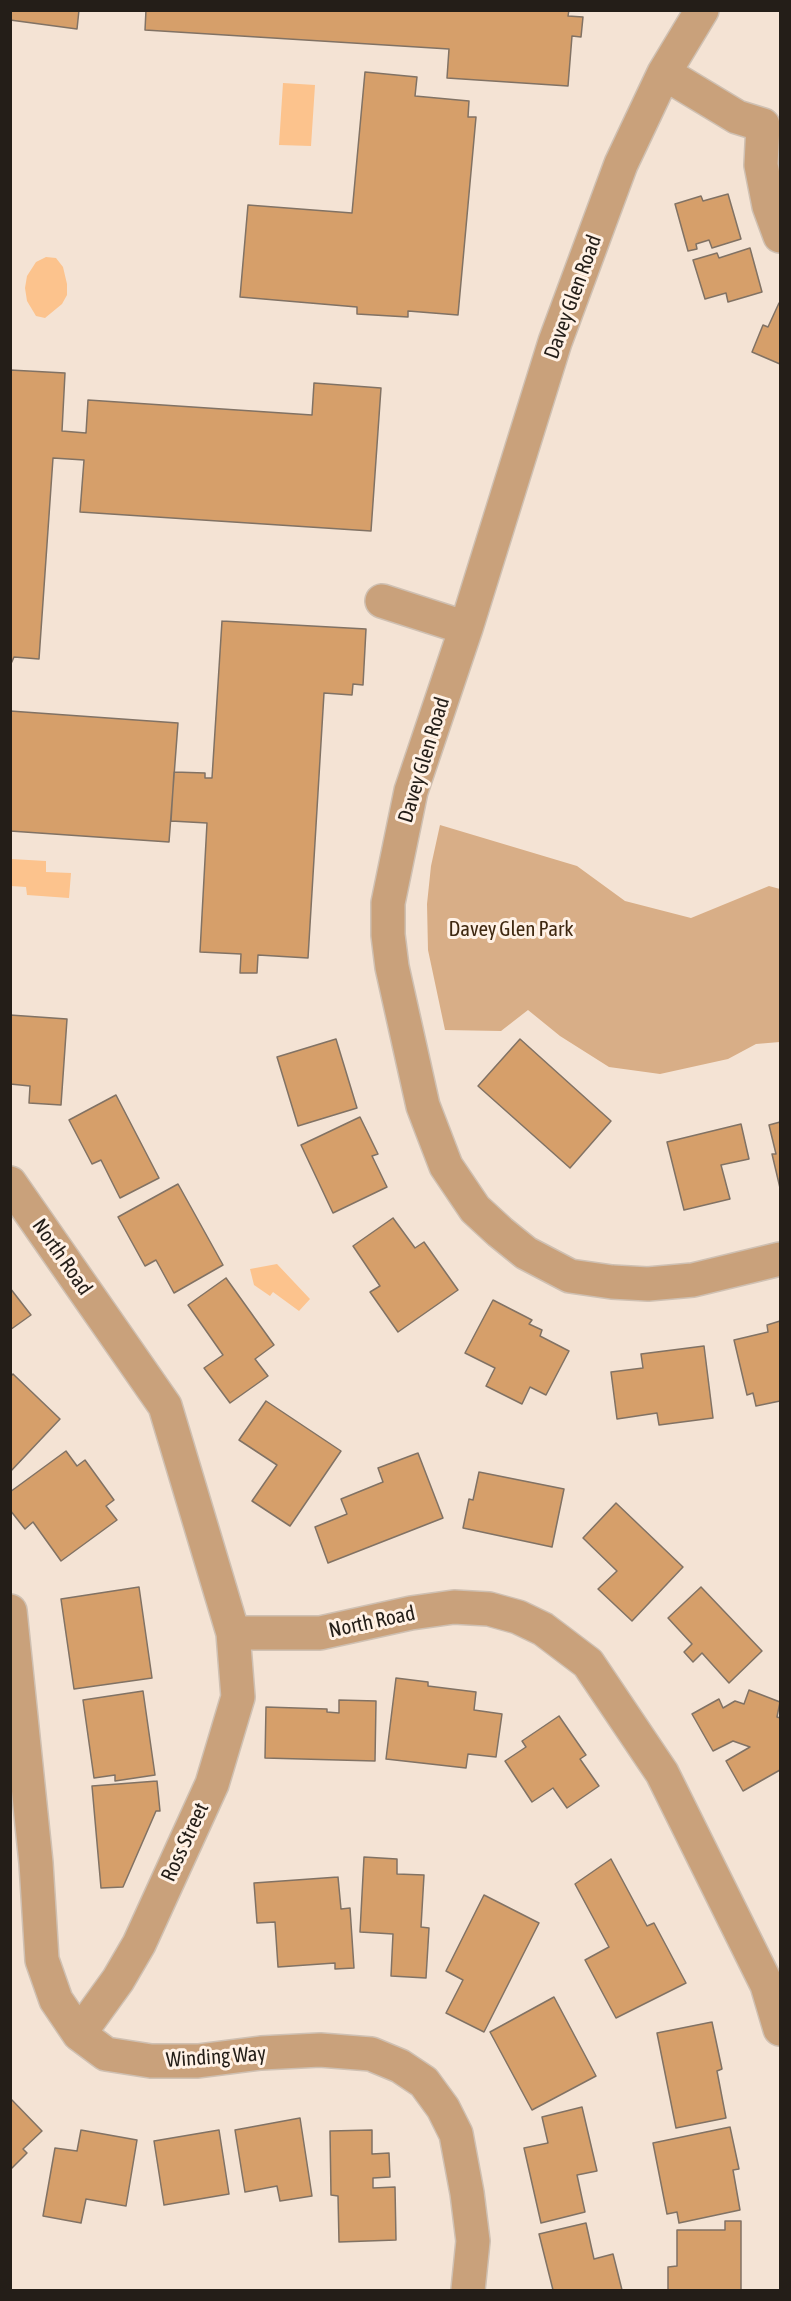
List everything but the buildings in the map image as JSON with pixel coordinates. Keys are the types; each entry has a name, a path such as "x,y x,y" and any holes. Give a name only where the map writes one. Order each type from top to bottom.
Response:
{"street":[{"name":"Davey Glen Road","path":"702,10 664,73 621,164 559,331 466,628 411,791 388,903 388,935 392,967 423,1106 446,1166 475,1209 500,1232 526,1252 570,1276 648,1284 693,1280 780,1259"},
{"path":"664,73 737,117 772,118 761,165 769,206 780,236"},
{"path":"382,602 466,628"},
{"name":"North Road","path":"10,1183 165,1406 233,1633 320,1633 411,1613 454,1607 489,1609 518,1617 543,1629 588,1663 662,1773 767,1985 780,2029"},
{"name":"Winding Way","path":"10,1611 36,1863 42,1960 56,2000 79,2034 106,2054 151,2061 198,2061 261,2053 320,2050 371,2054 400,2066 424,2082 443,2108 456,2134 468,2193 473,2241 468,2290"},
{"name":"Ross Street","path":"79,2034 118,1980 138,1944 212,1784 238,1697 233,1633"}],"green space":[{"name":"Davey Glen Park","path":"440,825 577,866 625,901 691,918 769,886 780,889 780,1042 756,1044 728,1059 660,1074 609,1067 560,1036 528,1010 501,1031 445,1030 428,950 427,904 431,866"}],"shaded area":[{"path":"283,83 315,85 311,146 279,145"},
{"path":"46,257 56,258 63,267 67,295 62,304 45,318 36,316 27,301 25,288 27,276 36,262"},
{"path":"11,859 46,861 46,872 71,873 69,898 27,895 26,887 11,886"},
{"path":"277,1264 310,1299 299,1311 273,1292 270,1296 254,1285 250,1269"}]}
